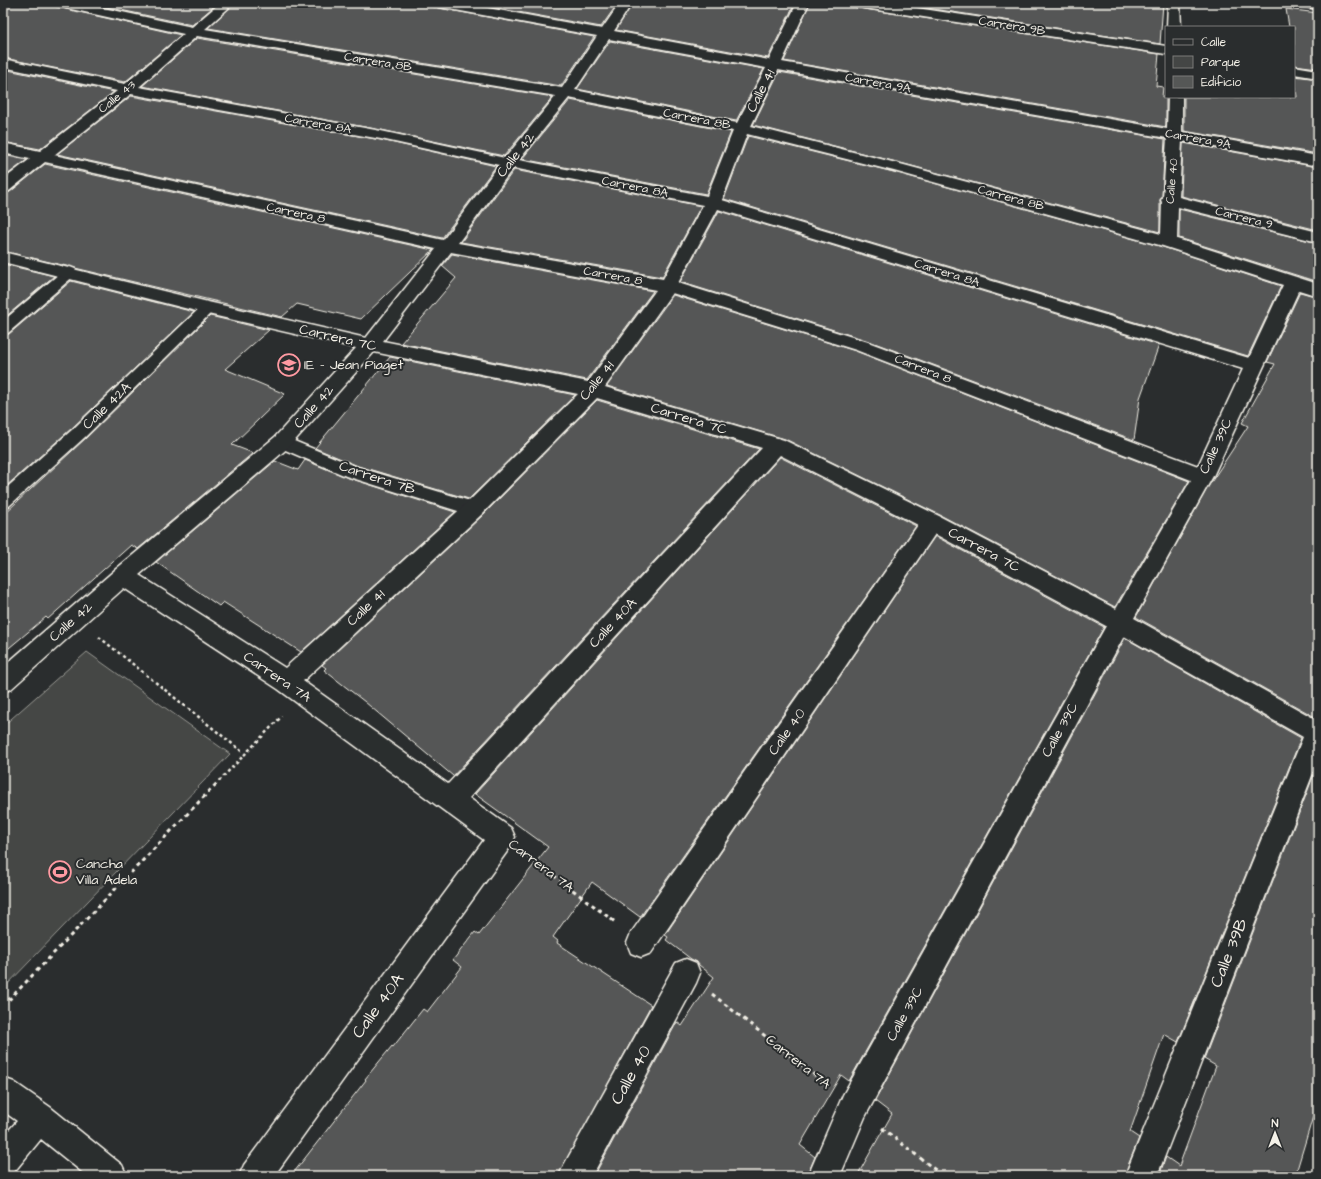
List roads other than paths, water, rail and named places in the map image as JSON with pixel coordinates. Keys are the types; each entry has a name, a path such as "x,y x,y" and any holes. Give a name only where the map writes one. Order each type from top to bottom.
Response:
{"street":[{"name":"Carrera 8B","path":"62,3 196,32 566,93 742,128 906,170 1169,242 1318,290"},
{"name":"Calle 43","path":"3,188 128,89 228,3"},
{"name":"Carrera 9A","path":"439,3 774,65 1318,161"},
{"name":"Calle 42","path":"3,682 123,576 282,442 370,345 510,162 566,93 626,3"},
{"name":"Calle 41","path":"294,688 593,390 668,286 713,202 742,128 803,3"},
{"name":"Carrera 9B","path":"858,3 1165,50"},
{"path":"1174,3 1174,26"},
{"path":"1302,3 1318,6"},
{"name":"Carrera 8A","path":"3,63 128,89 381,135 713,202 1254,366"},
{"path":"1295,70 1318,74"},
{"name":"Calle 40","path":"1169,242 1169,200 1176,135 1175,98"},
{"name":"Carrera 8","path":"3,148 41,158 447,246 668,286 862,346 1203,476"},
{"name":"Carrera 9","path":"1169,200 1318,236"},
{"name":"Carrera 7C","path":"3,257 70,272 208,308 370,345 593,390 777,445 932,522 1120,622 1318,732"},
{"name":"Calle 39C","path":"824,1176 854,1106 1120,622 1203,476 1293,283"},
{"name":"Calle 40A","path":"450,800 777,445"},
{"name":"Calle 40","path":"642,942 932,522"},
{"name":"Carrera 7A","path":"123,576 294,688 502,837"},
{"name":"Calle 39B","path":"1141,1176 1318,732"},
{"name":"Calle 40A","path":"255,1176 502,837"},
{"name":"Calle 40","path":"575,1176 686,973"},
{"path":"3,1092 39,1118 112,1176"},
{"path":"3,1161 39,1118"}],"lane":[{"path":"3,329 70,272"},
{"name":"Calle 42A","path":"3,501 79,433 208,308"},
{"name":"Carrera 7B","path":"282,442 352,472 474,509"}],"place":[{"name":"IE - Jean Piaget","path":"289,365"},
{"name":"Cancha Villa Adela","path":"60,872"}]}
